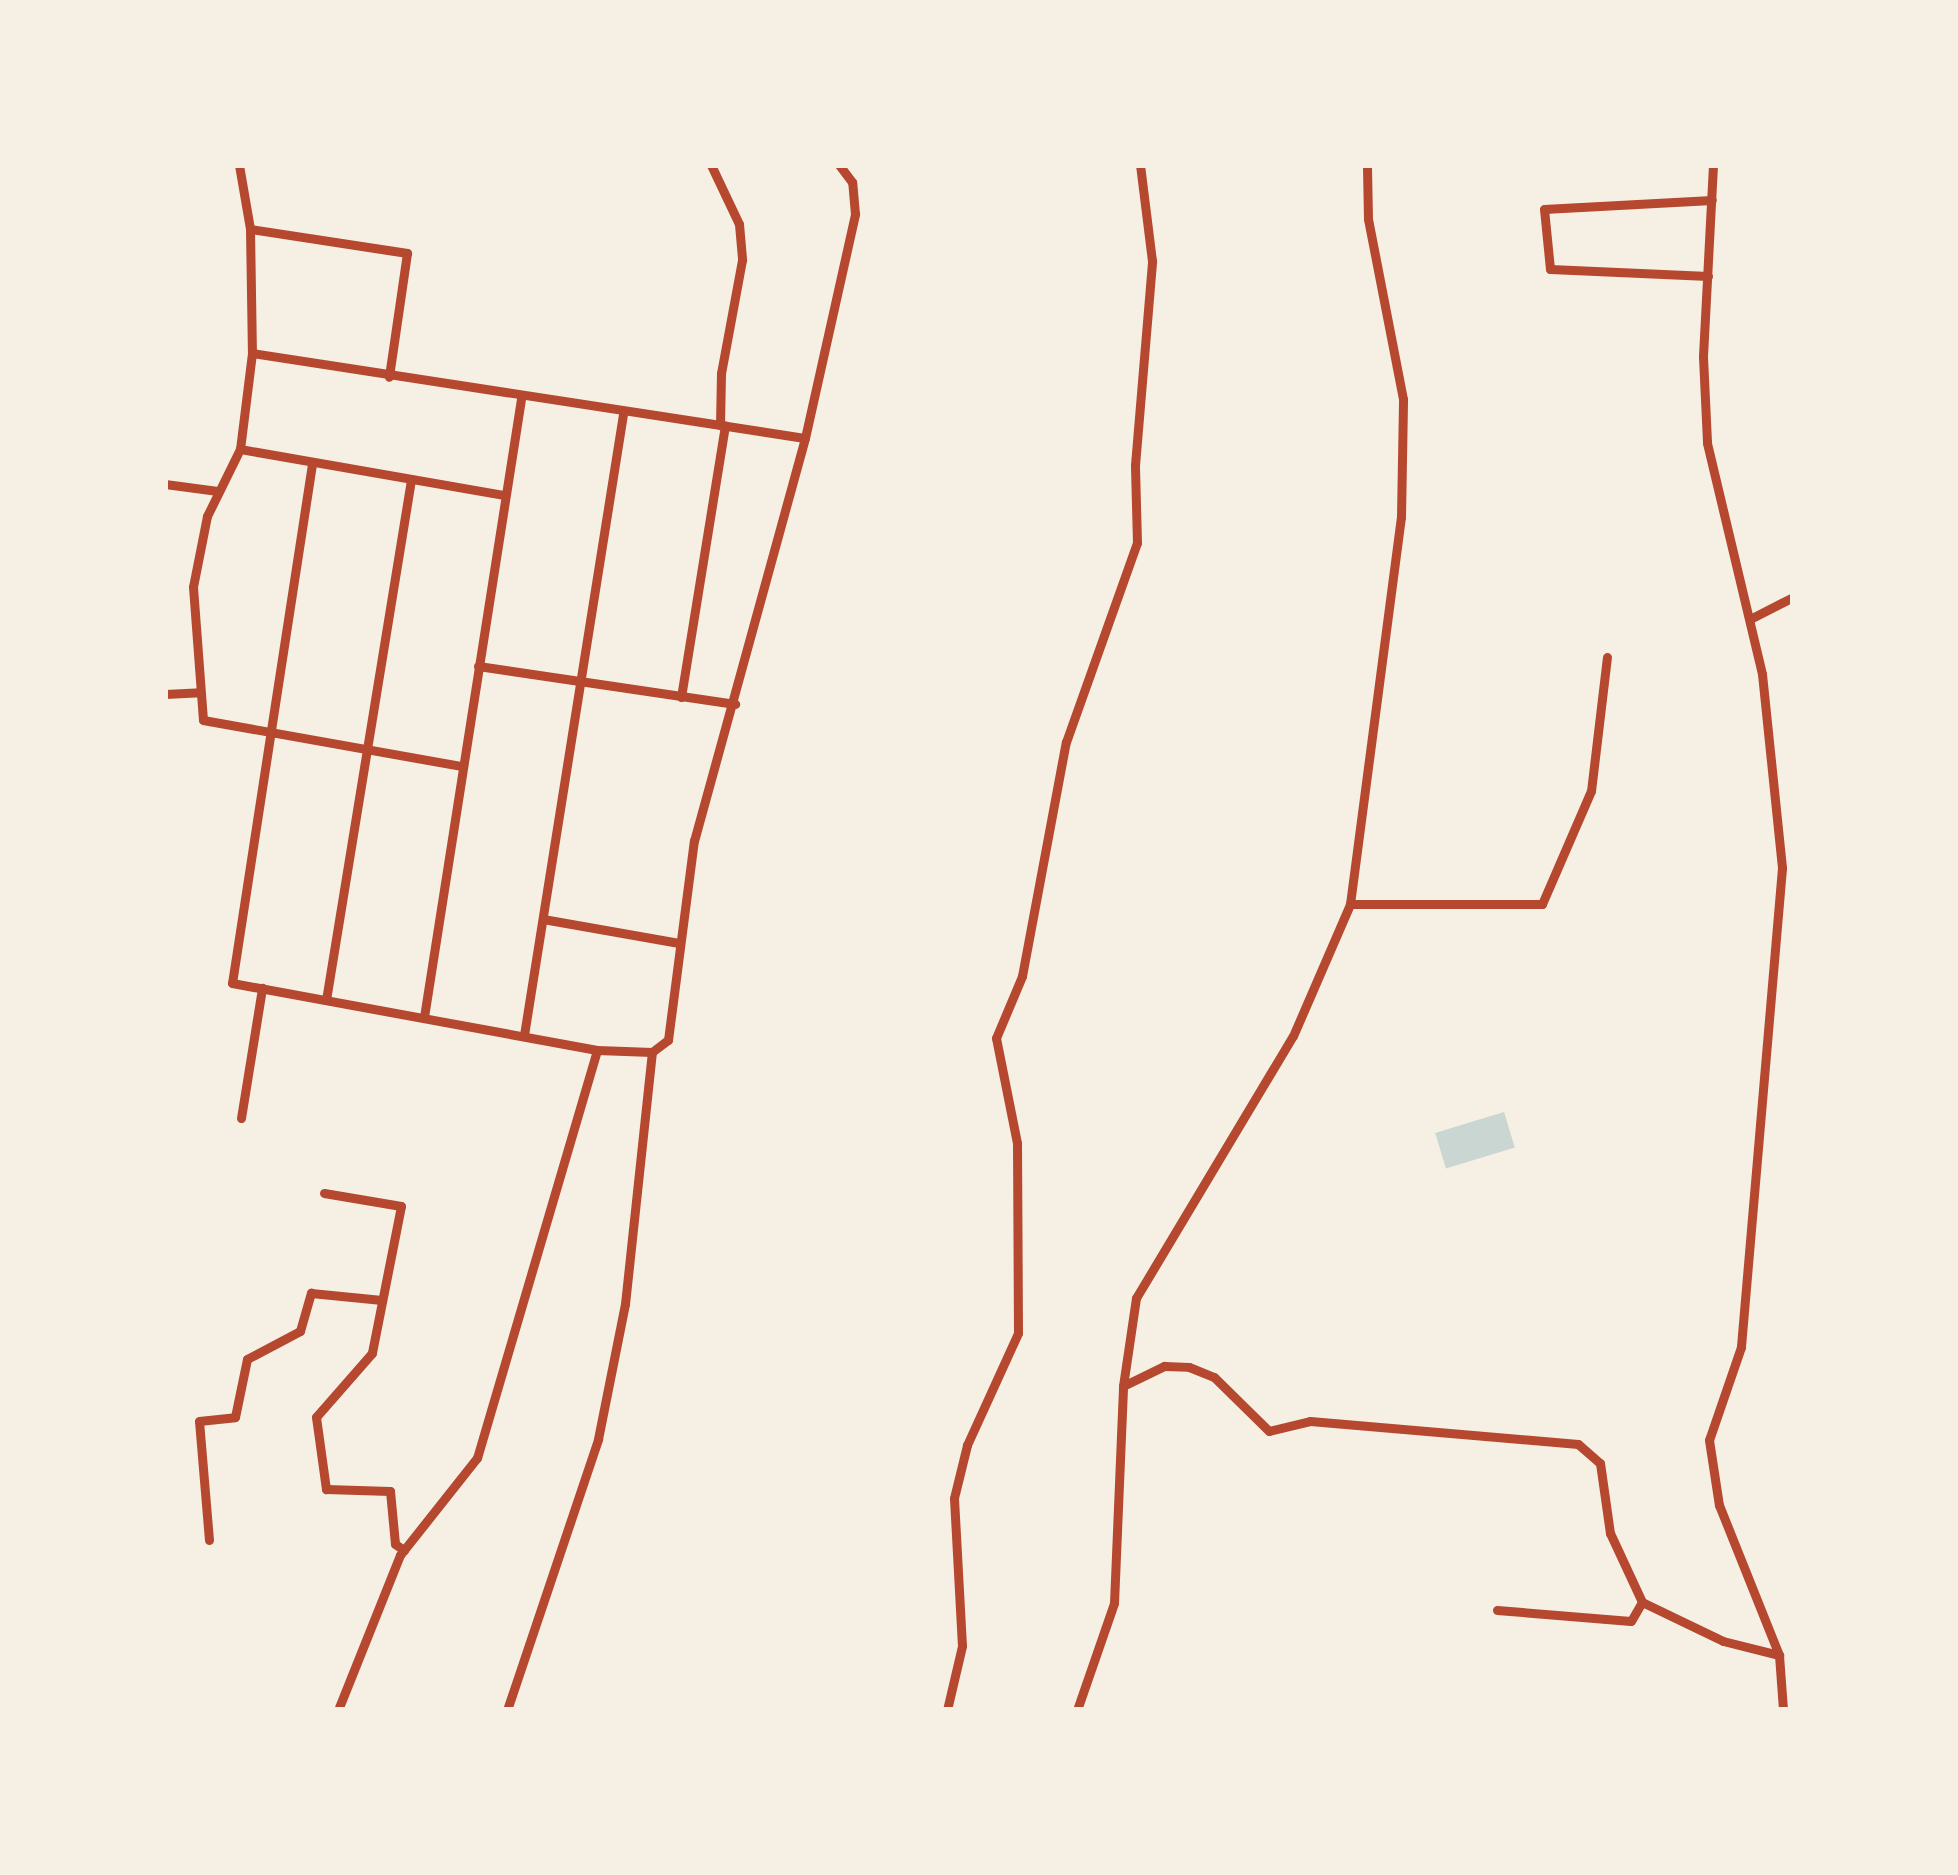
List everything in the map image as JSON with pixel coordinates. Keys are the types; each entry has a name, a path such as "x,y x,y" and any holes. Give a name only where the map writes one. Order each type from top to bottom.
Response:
{"street":[{"path":"239,165 250,229 252,352 240,449 218,491 193,586 202,720 462,766"},
{"path":"681,698 723,425 721,373 742,260 739,224 712,165"},
{"path":"312,464 232,983 597,1050 652,1052 668,1040 694,841 805,438 855,214 852,182 839,165"},
{"path":"947,1710 962,1646 954,1498 967,1445 1018,1333 1017,1142 996,1038 1022,976 1066,742 1137,543 1135,465 1152,261 1140,165"},
{"path":"1077,1710 1114,1603 1123,1386 1136,1298 1293,1036 1350,904 1401,517 1401,379 1368,219 1367,165"},
{"path":"1713,165 1707,443 1750,619 1782,868 1741,1347 1709,1441 1719,1505 1779,1655 1784,1710"},
{"path":"1708,276 1550,269 1544,209 1712,200"},
{"path":"250,229 407,253 389,377"},
{"path":"252,352 521,399 805,438"},
{"path":"424,1017 521,399"},
{"path":"524,1035 622,414"},
{"path":"240,449 503,495"},
{"path":"326,1000 411,479"},
{"path":"165,484 218,491"},
{"path":"1750,619 1793,597"},
{"path":"1350,904 1542,904 1591,791 1606,657"},
{"path":"478,666 735,704"},
{"path":"165,694 200,692"},
{"path":"542,919 679,943"},
{"path":"241,1118 262,988"},
{"path":"338,1710 351,1661 404,1550 477,1458 597,1050"},
{"path":"507,1710 598,1438 625,1304 652,1052"},
{"path":"324,1193 401,1206 372,1353 316,1417 326,1489 391,1491 395,1544 404,1550"},
{"path":"209,1540 199,1421 235,1417 248,1359 300,1331 311,1293 382,1300"},
{"path":"1123,1386 1164,1366 1189,1367 1214,1378 1269,1431 1310,1421 1578,1444 1600,1463 1610,1533 1642,1602 1723,1642 1779,1655"},
{"path":"1497,1610 1631,1621 1642,1602"}],"shaded area":[{"path":"1504,1112 1515,1147 1446,1168 1435,1133"}]}
